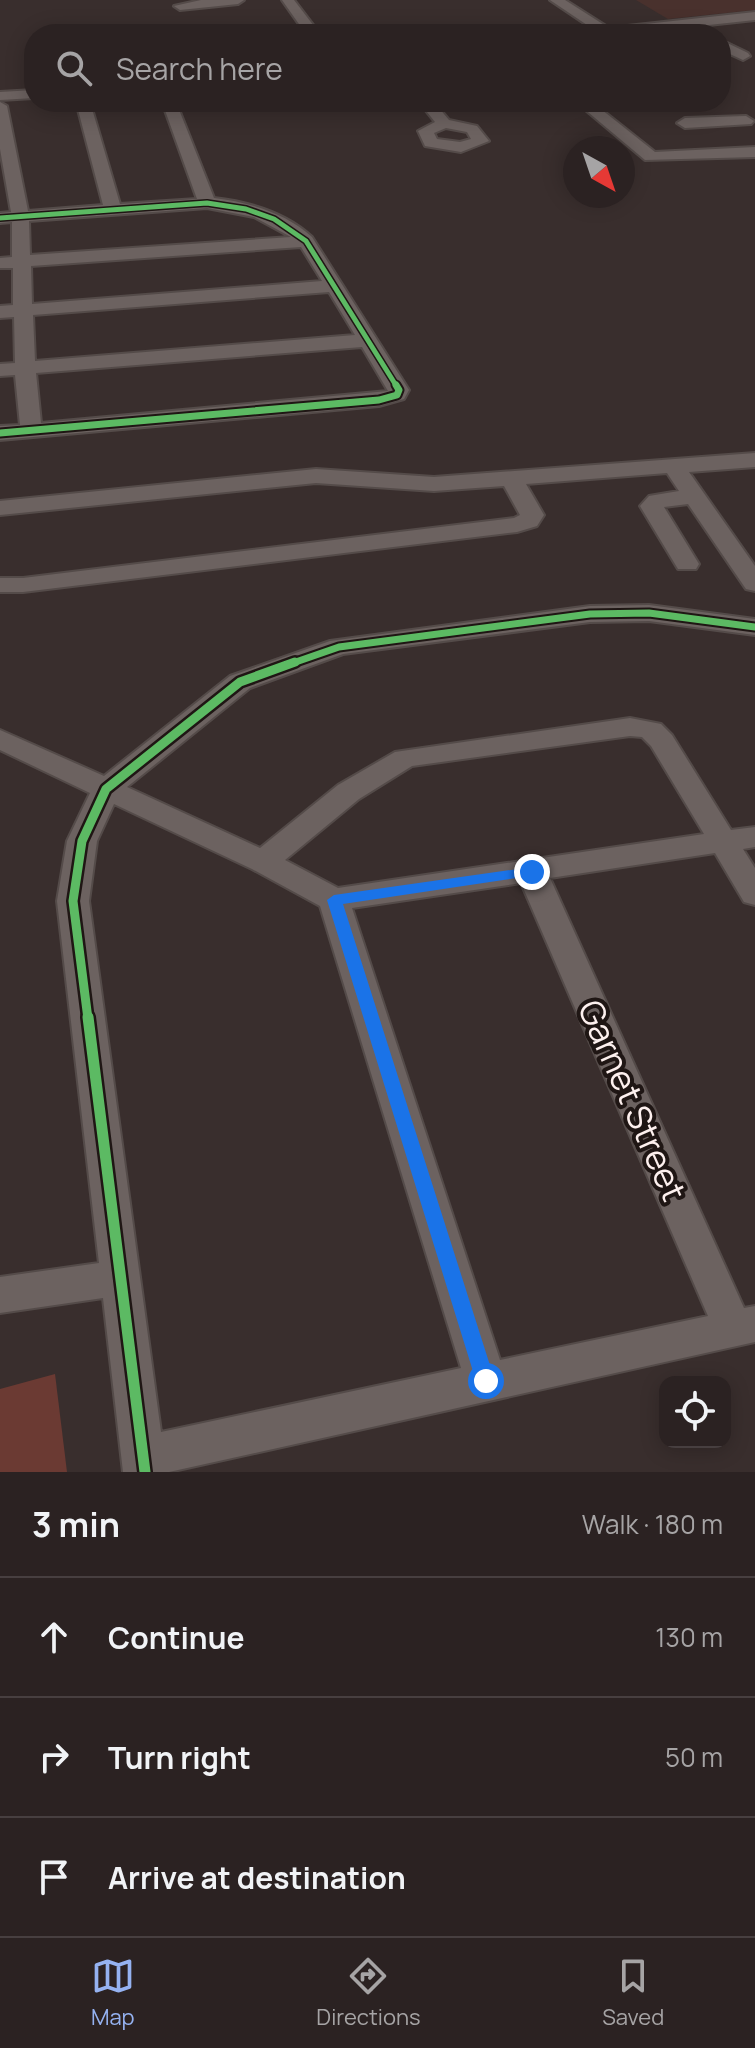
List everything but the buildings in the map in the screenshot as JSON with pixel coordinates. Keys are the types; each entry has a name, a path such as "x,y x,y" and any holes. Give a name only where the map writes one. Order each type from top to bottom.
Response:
{"street":[{"path":"180,6 238,0"},
{"path":"288,0 306,24"},
{"path":"556,0 596,24"},
{"path":"228,1 243,19"},
{"path":"696,24 705,14 755,9"},
{"path":"705,14 750,21"},
{"path":"728,24 750,21"},
{"path":"731,49 743,56"},
{"path":"0,96 24,95"},
{"path":"0,106 10,217 23,261 25,368 31,429"},
{"path":"731,110 751,120"},
{"path":"86,112 113,210"},
{"path":"173,112 207,203"},
{"path":"435,112 444,123"},
{"path":"595,112 651,157 755,152"},
{"path":"685,123 751,120"},
{"path":"0,433 379,400 397,395 399,390 306,241 290,229 264,217 207,203 10,217"},
{"path":"0,263 306,241"},
{"path":"0,312 336,286"},
{"path":"0,370 369,340"},
{"path":"0,508 316,476 422,484 755,460"},
{"path":"674,467 755,584"},
{"path":"0,585 23,585 517,525 529,521 532,515 511,477"},
{"path":"687,564 652,506 657,501 694,496"},
{"path":"728,543 755,541"},
{"path":"744,1326 486,1381 144,1465 73,901 82,841 106,789 240,682 339,647 620,612 755,627"},
{"path":"263,862 332,803 377,771 405,758 630,727 651,730 662,741 740,840 755,894"},
{"path":"0,739 263,862 334,900 740,840"},
{"name":"Garnet Street","path":"532,872 744,1326"},
{"path":"334,900 486,1381"},
{"path":"0,1295 119,1278"}],"shaded area":[{"path":"636,0 755,0 755,10 668,19"},
{"path":"55,1374 67,1472 0,1472 0,1389"}],"cycle path":[{"path":"0,218 207,203 246,209 274,219 306,241 399,390 397,395 379,400 0,433"},
{"path":"145,1472 73,901 82,841 106,789 240,682 339,647 590,614 649,613 755,627"}],"route":[{"path":"486,1381 334,900 532,872"}]}
